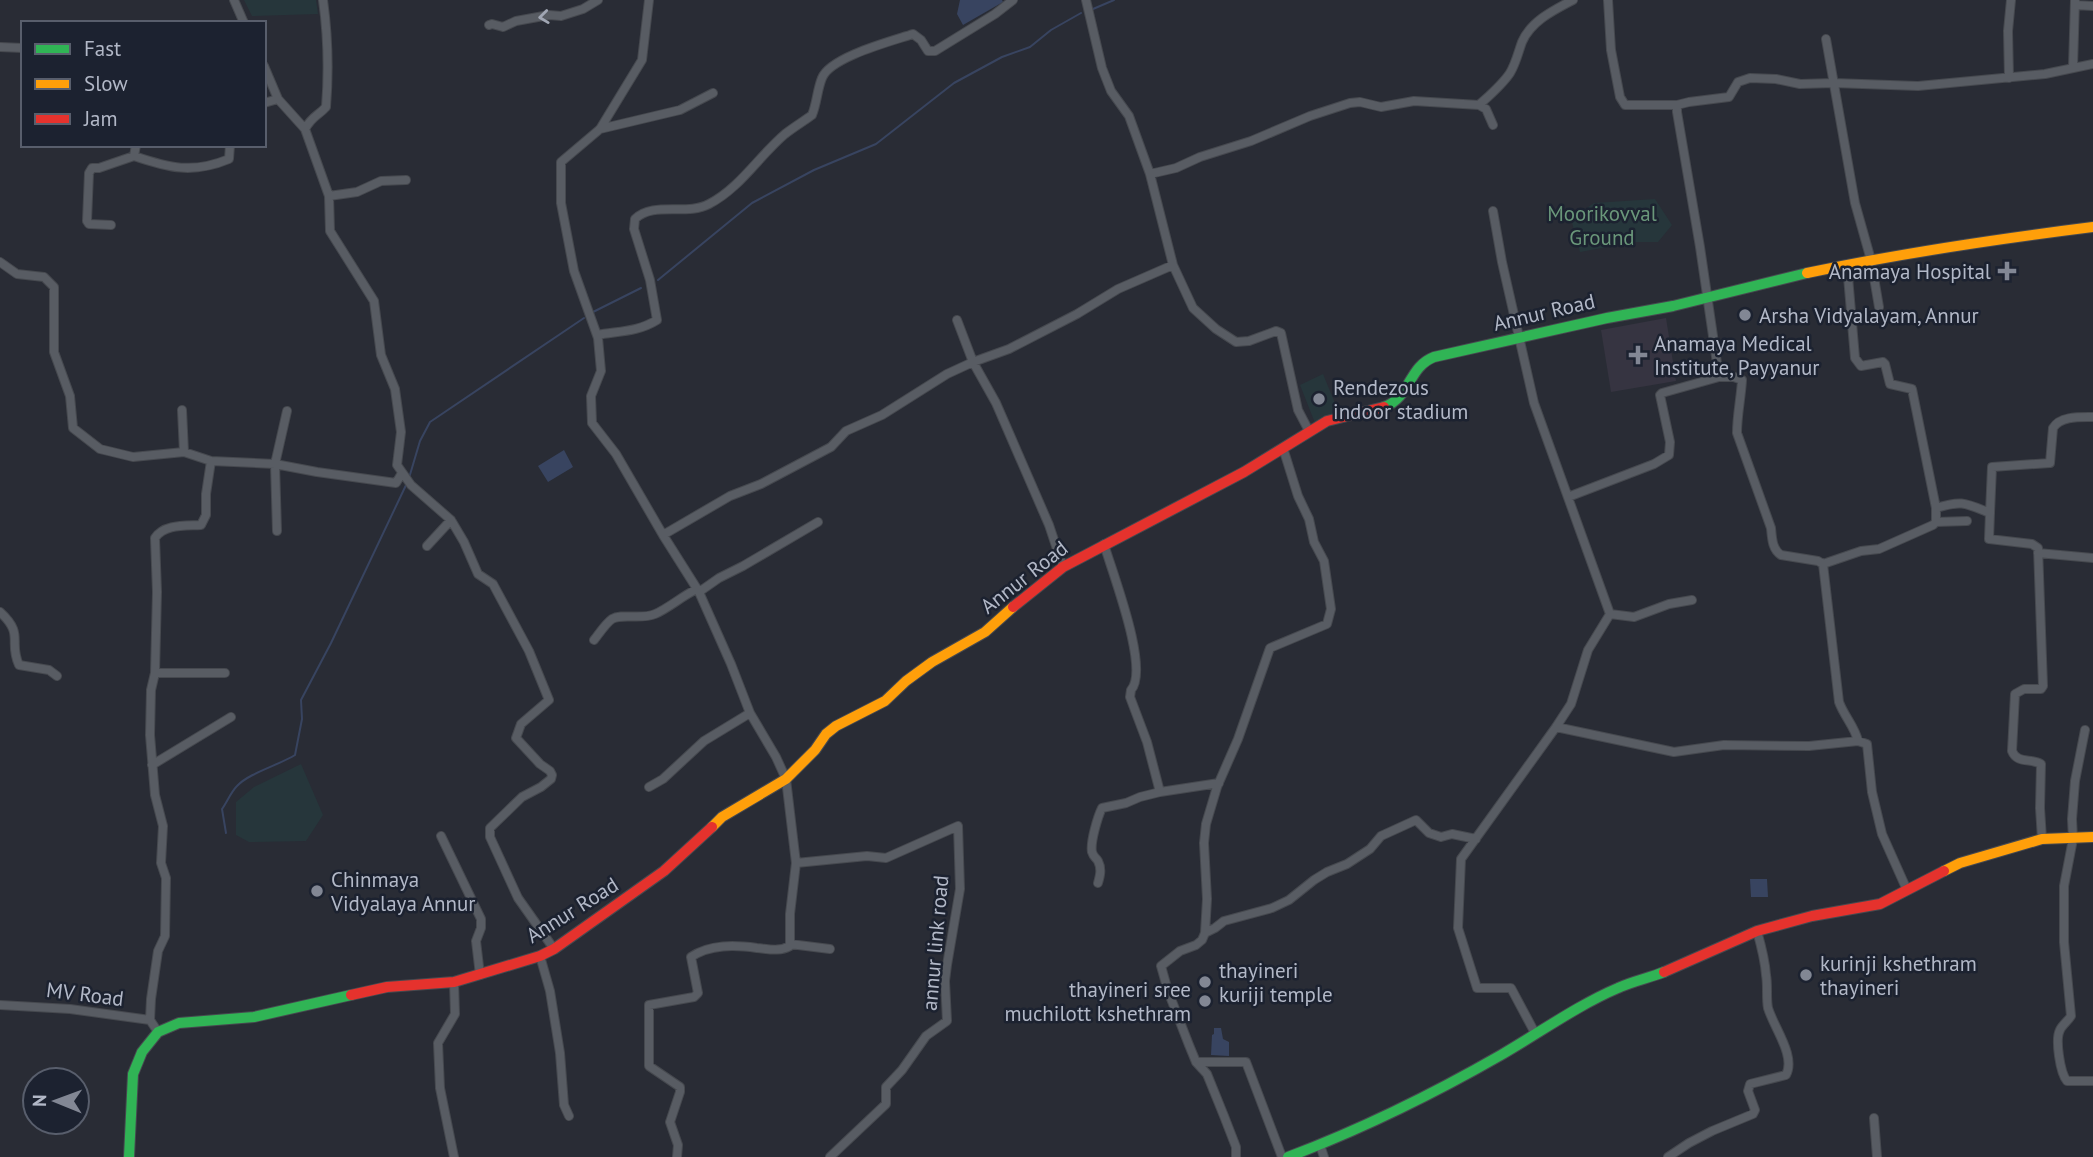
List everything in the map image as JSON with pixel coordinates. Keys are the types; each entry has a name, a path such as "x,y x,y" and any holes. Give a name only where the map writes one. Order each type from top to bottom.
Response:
{"main road":[{"name":"Annur Road","path":"158,1032 179,1023 254,1017 387,987 454,982 540,956 554,949 664,871 722,817 786,779 836,726 885,701 932,662 985,632 1063,567 1180,508 1309,431 1341,415 1388,405 1398,400 1426,360 1871,260 2093,227"},
{"path":"1285,1157 1320,1145 1445,1087 1617,988 1656,975 1757,931 1812,916 1880,904 1960,863 2042,839 2093,837"},
{"path":"129,1157 133,1074 142,1052 158,1032"}],"street":[{"path":"234,0 243,21"},
{"path":"305,129 311,118 326,107 328,28 323,0"},
{"path":"489,25 503,27 516,21 549,15 561,16 583,9 598,0"},
{"path":"649,0 642,60 600,129 561,162 561,203 574,271 597,335 601,371 592,396 592,423 616,454 698,590 750,713 776,757 786,779 796,863 790,914 790,946 782,951 737,946 716,948 694,955 691,957 698,993 694,997 649,1005 649,1066 680,1087 670,1122 678,1145 677,1157"},
{"path":"597,335 621,333 647,326 657,320 650,280 634,229 635,219 639,215 658,210 698,208 719,198 785,134 813,115 822,77 833,64 913,34 928,51 935,51 1013,0"},
{"path":"1086,0 1102,68 1111,91 1129,116 1150,174 1173,265 1193,308 1227,338 1237,342 1249,341 1276,331 1281,333 1298,410 1309,431"},
{"path":"1479,105 1509,74 1523,40 1534,25 1573,0"},
{"path":"1608,0 1611,50 1620,97 1625,105 1677,105 1729,97 1738,82 1750,78 1776,79 1800,84 1919,86 2045,74 2093,64"},
{"path":"2009,78 2008,31 2011,0"},
{"path":"2073,67 2075,3 2093,6"},
{"path":"1826,39 1855,203 1871,260 1879,307"},
{"path":"0,47 21,48"},
{"path":"266,71 278,99 305,129 329,196 330,231 374,301 382,355 395,389 401,432 397,465 411,485 451,520 478,574 493,584 528,651 548,700 521,724 516,738 550,771 551,779 541,788 522,797 490,828 490,837 518,898 554,949"},
{"path":"600,129 680,110 713,93"},
{"path":"266,102 278,99"},
{"path":"1150,174 1176,168 1350,103 1360,102 1381,107 1414,102 1479,105 1486,109 1493,125"},
{"path":"1677,105 1719,377"},
{"path":"134,156 136,147"},
{"path":"111,225 89,224 87,221 89,173 92,168 134,156 166,167 197,168 229,159 230,147"},
{"path":"329,196 357,192 381,181 406,180"},
{"path":"1493,211 1534,403 1610,614"},
{"path":"0,262 17,274 44,277 54,287 54,352 69,396 73,428 100,450 133,457 184,452 211,461 275,464 396,483 404,475"},
{"path":"663,535 730,496 761,484 831,447 846,432 882,415 947,374 1009,349 1077,314 1118,289 1173,265"},
{"path":"1847,265 1855,358 1861,366 1883,362 1890,384 1912,389 1936,508 1936,522"},
{"path":"957,320 973,362 996,403 1049,525 1063,567"},
{"path":"1568,497 1654,464 1669,455 1670,442 1660,396 1662,393 1719,377 1734,377 1742,380 1737,433 1772,528 1776,552 1823,564 1861,551 1879,549 1936,522 1967,521"},
{"path":"182,410 184,452"},
{"path":"277,531 275,464 287,411"},
{"path":"2042,839 2041,764 2018,759 2012,751 2015,694 2024,689 2041,690 2043,686 2038,548 2032,544 1989,539 1992,467 2050,463 2055,424 2061,420 2093,416"},
{"path":"1236,1157 1236,1147 1207,1074 1196,1062 1167,991 1161,966 1180,951 1196,945 1205,933 1206,824 1270,648 1327,625 1331,609 1324,561 1314,542 1309,519 1298,496 1283,448"},
{"path":"150,1020 158,951 165,936 166,878 161,863 163,826 155,795 150,735 151,690 155,673 155,538 160,532 173,527 201,525 206,515 211,461"},
{"path":"1936,508 1961,503 1990,513"},
{"path":"427,546 451,520"},
{"path":"594,640 612,619 624,616 647,617 658,613 818,522"},
{"path":"1104,544 1136,652 1137,678 1130,697 1147,742 1160,792"},
{"path":"2038,553 2093,558"},
{"path":"1823,564 1839,702 1858,741"},
{"path":"1610,614 1634,617 1669,604 1692,600"},
{"path":"0,612 11,623 16,634 16,657 19,665 49,670 57,676"},
{"path":"1535,1033 1511,988 1477,988 1458,928 1461,859 1570,704 1588,650 1610,614"},
{"path":"155,673 225,673"},
{"path":"649,787 663,779 704,741 750,713"},
{"path":"152,765 231,717"},
{"path":"1556,727 1674,752 1724,745 1809,746 1858,741 1867,744 1872,792 1882,834 1907,890"},
{"path":"2084,730 2071,820 2073,839 2064,886 2064,942 2071,1016 2060,1029 2059,1035 2060,1068 2067,1081 2093,1081"},
{"path":"1098,883 1099,864 1092,847 1102,808 1160,792 1219,783"},
{"path":"1205,933 1224,921 1272,908 1289,900 1326,872 1348,864 1370,849 1381,836 1416,820 1429,833 1441,837 1452,834 1476,839"},
{"name":"annur link road","path":"796,863 867,856 886,858 958,827 960,889 945,981 947,1021 926,1036 886,1087 886,1104 830,1157"},
{"path":"441,836 481,919 481,928 475,941 480,975"},
{"path":"1668,1157 1712,1131 1753,1114 1755,1110 1748,1091 1750,1084 1786,1075 1789,1070 1786,1048 1768,1007 1766,972 1757,931"},
{"path":"790,944 830,949"},
{"path":"540,956 550,991 560,1053 564,1105 569,1116"},
{"path":"454,982 454,1014 438,1043 440,1088 454,1157"},
{"name":"MV Road","path":"0,1005 60,1008 150,1020 158,1032"},
{"path":"1196,1062 1246,1062 1285,1157"},
{"path":"1874,1118 1877,1157"},
{"path":"1320,1145 1324,1157"}],"shaded area":[{"name":"Anamaya Medical Institute, Payyanur","path":"1666,318 1676,381 1611,392 1601,330"}],"green space":[{"path":"244,0 316,0 318,14 252,16"},
{"name":"Moorikovval Ground","path":"1655,199 1672,225 1658,242 1635,242 1580,252 1571,219 1594,203"},
{"name":"Rendezous indoor stadium","path":"1323,374 1339,413 1315,423 1300,385"},
{"path":"301,764 323,815 306,841 249,842 236,835 236,802 254,787"}],"water":[{"path":"960,0 1003,2 963,25 957,14"},
{"path":"564,450 573,467 548,482 538,466"},
{"path":"1750,879 1767,879 1768,897 1751,897"},
{"path":"1214,1028 1221,1028 1223,1039 1229,1042 1229,1056 1211,1055"}],"waterway":[{"path":"1093,9 1114,0"},
{"path":"658,280 752,203 814,170 876,144 954,83 1002,57 1030,47 1051,30 1081,13"},
{"path":"593,312 641,288"},
{"path":"409,478 420,441 430,422 584,318"},
{"path":"226,833 222,809 235,788 249,777 295,755 302,719 301,700 407,483"}],"traffic: fast":[{"path":"1384,407 1400,396 1419,368 1434,357 1673,306 1807,273"},
{"path":"1288,1157 1343,1135 1423,1097 1603,995 1664,972"},
{"path":"129,1157 133,1074 142,1052 158,1032 179,1023 254,1017 351,995"}],"traffic: slow":[{"path":"1807,273 1950,247 2093,227"},
{"path":"712,827 722,817 786,779 836,726 885,701 906,681 932,662 985,632 1013,607"},
{"path":"1944,871 1960,863 2042,839 2093,837"}],"traffic: jam":[{"path":"1013,607 1063,567 1244,472 1327,421 1384,407"},
{"path":"351,995 387,987 454,982 540,956 554,949 664,871 712,827"},
{"path":"1664,972 1757,931 1812,916 1880,904 1944,871"}],"place":[{"name":"Anamaya Hospital","path":"2007,271"},
{"name":"Arsha Vidyalayam, Annur","path":"1745,315"},
{"name":"Anamaya Medical Institute, Payyanur","path":"1638,355"},
{"name":"Rendezous indoor stadium","path":"1319,399"},
{"name":"Chinmaya Vidyalaya Annur","path":"317,891"},
{"name":"kurinji kshethram thayineri","path":"1806,975"},
{"name":"thayineri kuriji temple","path":"1205,982"},
{"name":"thayineri sree muchilott kshethram","path":"1205,1001"}]}
